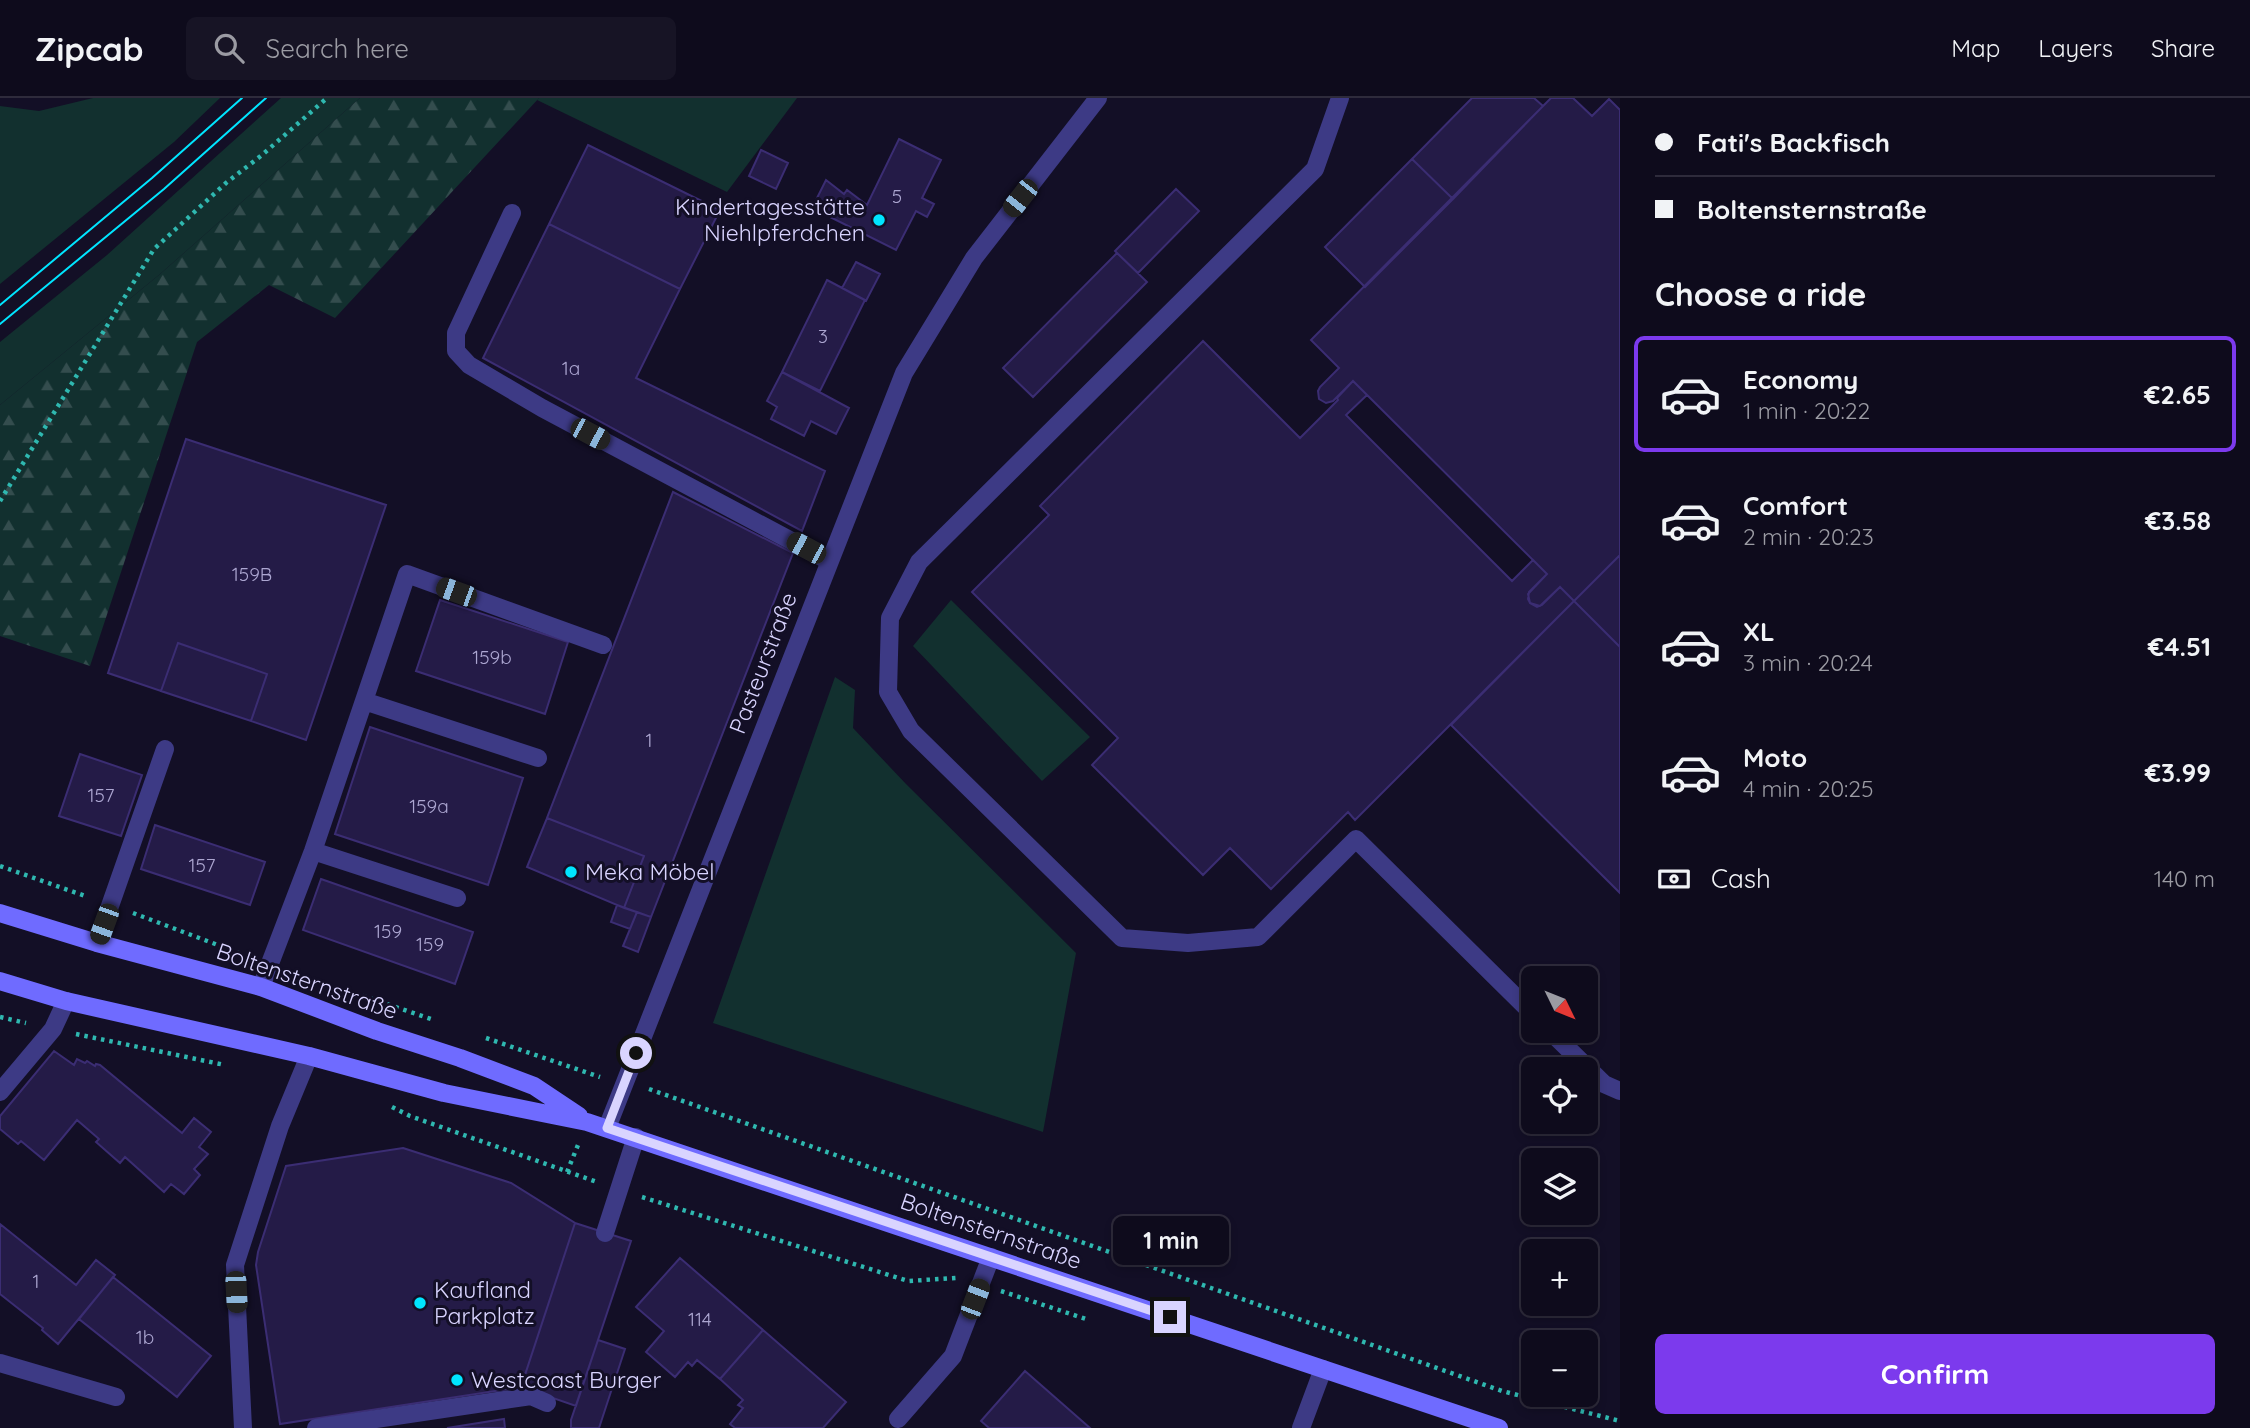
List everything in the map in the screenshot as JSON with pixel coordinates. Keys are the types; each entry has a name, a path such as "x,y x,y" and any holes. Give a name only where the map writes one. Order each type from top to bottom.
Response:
{"main road":[{"name":"Boltensternstraße","path":"0,913 97,943 261,987 534,1086 587,1122"},
{"name":"Boltensternstraße","path":"0,981 66,1001 309,1056 444,1093 587,1122 1499,1428"}],"street":[{"name":"Pasteurstraße","path":"607,1128 904,373 974,258 1098,98"},
{"path":"1340,98 1315,169 919,562 890,618 888,692 911,731 1122,938 1188,943 1258,937 1356,839 1521,1002"},
{"path":"512,213 456,333 456,351 470,365 542,408 830,561"},
{"path":"261,987 313,851 407,574 603,645"},
{"path":"364,701 538,758"},
{"path":"97,943 165,749"},
{"path":"313,851 457,898"},
{"path":"0,1092 52,1029 66,1001"},
{"path":"1562,1043 1604,1084 1620,1091"},
{"path":"243,1428 235,1265 281,1126 309,1056"},
{"path":"605,1233 636,1137"},
{"path":"898,1419 953,1356 991,1257"},
{"path":"0,1363 116,1397"},
{"path":"1301,1428 1323,1369"},
{"path":"316,1428 531,1396 547,1403"}],"path":[{"path":"0,501 154,249 226,183 327,98"},
{"path":"0,866 269,964"},
{"path":"359,995 436,1021"},
{"path":"0,1017 236,1067"},
{"path":"475,1034 603,1079 648,1088 1502,1391 1620,1421"},
{"path":"387,1105 410,1116 618,1190 908,1281 965,1278 1094,1321"}],"green space":[{"path":"93,98 220,98 174,142 0,284 0,106 39,111"},
{"path":"281,98 360,98 159,275 0,405 0,342 107,255"},
{"path":"360,98 539,98 335,318 269,285 197,342 90,666 0,636 0,405 159,275"},
{"path":"797,98 727,192 537,100"},
{"path":"951,600 1090,737 1042,781 913,646"},
{"path":"835,677 855,690 853,728 1076,953 1043,1132 713,1023"}],"building":[{"path":"1472,98 1534,98 1543,106 1453,199 1412,159"},
{"path":"1551,98 1573,98 1592,116 1609,99 1620,110 1620,555 1574,601 1560,587 1537,607 1530,603 1528,594 1547,574 1353,381 1333,401 1326,403 1319,399 1320,387 1339,368 1311,340"},
{"path":"899,139 941,160 922,198 934,204 927,217 916,211 896,250 812,208 826,180 844,194 847,190 867,205"},
{"path":"588,145 720,210 680,289 549,224"},
{"path":"761,150 788,163 776,189 749,176"},
{"path":"1412,159 1453,199 1365,287 1325,247"},
{"path":"1176,189 1199,211 1138,273 1115,251"},
{"path":"549,224 680,289 636,378 825,471 802,531 483,358"},
{"path":"1117,253 1147,282 1033,397 1003,368"},
{"path":"856,262 880,274 866,301 842,288"},
{"path":"827,280 865,300 820,391 782,372"},
{"path":"1203,341 1300,438 1353,381 1367,395 1346,415 1512,581 1533,560 1547,574 1529,592 1530,603 1540,606 1560,587 1574,601 1355,820 1348,812 1271,889 1230,848 1203,875 1092,765 1118,738 972,592 1049,515 1040,506"},
{"path":"782,372 849,408 836,434 811,421 804,436 771,419 777,407 767,401"},
{"path":"186,439 386,505 306,740 251,721 267,674 178,643 161,691 108,673"},
{"path":"673,492 793,553 651,917 624,908 644,856 547,818"},
{"path":"1620,555 1620,647 1574,601"},
{"path":"440,600 568,642 545,714 416,671"},
{"path":"1574,601 1620,647 1620,893 1451,725"},
{"path":"178,643 267,674 251,721 161,691"},
{"path":"370,727 523,778 488,885 335,834"},
{"path":"80,754 142,775 121,836 59,816"},
{"path":"547,818 644,856 624,908 527,867"},
{"path":"155,825 265,862 250,905 141,869"},
{"path":"321,879 473,932 455,984 303,930"},
{"path":"617,905 637,912 630,929 611,922"},
{"path":"637,912 651,917 638,952 623,946"},
{"path":"54,1051 74,1065 77,1059 95,1066 100,1065 182,1133 194,1118 211,1132 199,1147 208,1154 194,1169 200,1175 184,1194 171,1184 164,1192 125,1157 120,1163 96,1142 99,1139 77,1120 44,1160 21,1141 18,1144 0,1129 0,1116"},
{"name":"Kaufland Parkplatz","path":"403,1148 511,1183 575,1223 521,1387 280,1424 256,1265 286,1166"},
{"path":"575,1223 631,1241 576,1406 521,1387"},
{"path":"0,1224 76,1285 96,1260 115,1275 58,1344 43,1328 0,1294"},
{"path":"680,1258 763,1330 720,1379 697,1360 692,1366 688,1362 675,1377 646,1352 664,1331 636,1307"},
{"path":"113,1277 211,1356 177,1397 79,1319"},
{"path":"763,1330 846,1402 823,1428 735,1428 730,1424 743,1408 738,1405 743,1400 720,1379"},
{"path":"598,1340 625,1349 599,1428 571,1428 571,1420"},
{"path":"1025,1371 1090,1428 989,1428 981,1421"},
{"path":"504,1419 505,1428 447,1428"}],"tram line":[{"path":"0,305 152,178 242,98"},
{"path":"0,324 164,189 266,98"}],"place":[{"name":"Kindertagesstätte Niehlpferdchen","path":"879,220"},
{"name":"Meka Möbel","path":"571,872"},
{"name":"Kaufland Parkplatz","path":"420,1303"},
{"name":"Westcoast Burger","path":"457,1380"}],"route":[{"path":"636,1053 607,1128 1170,1317"}]}
